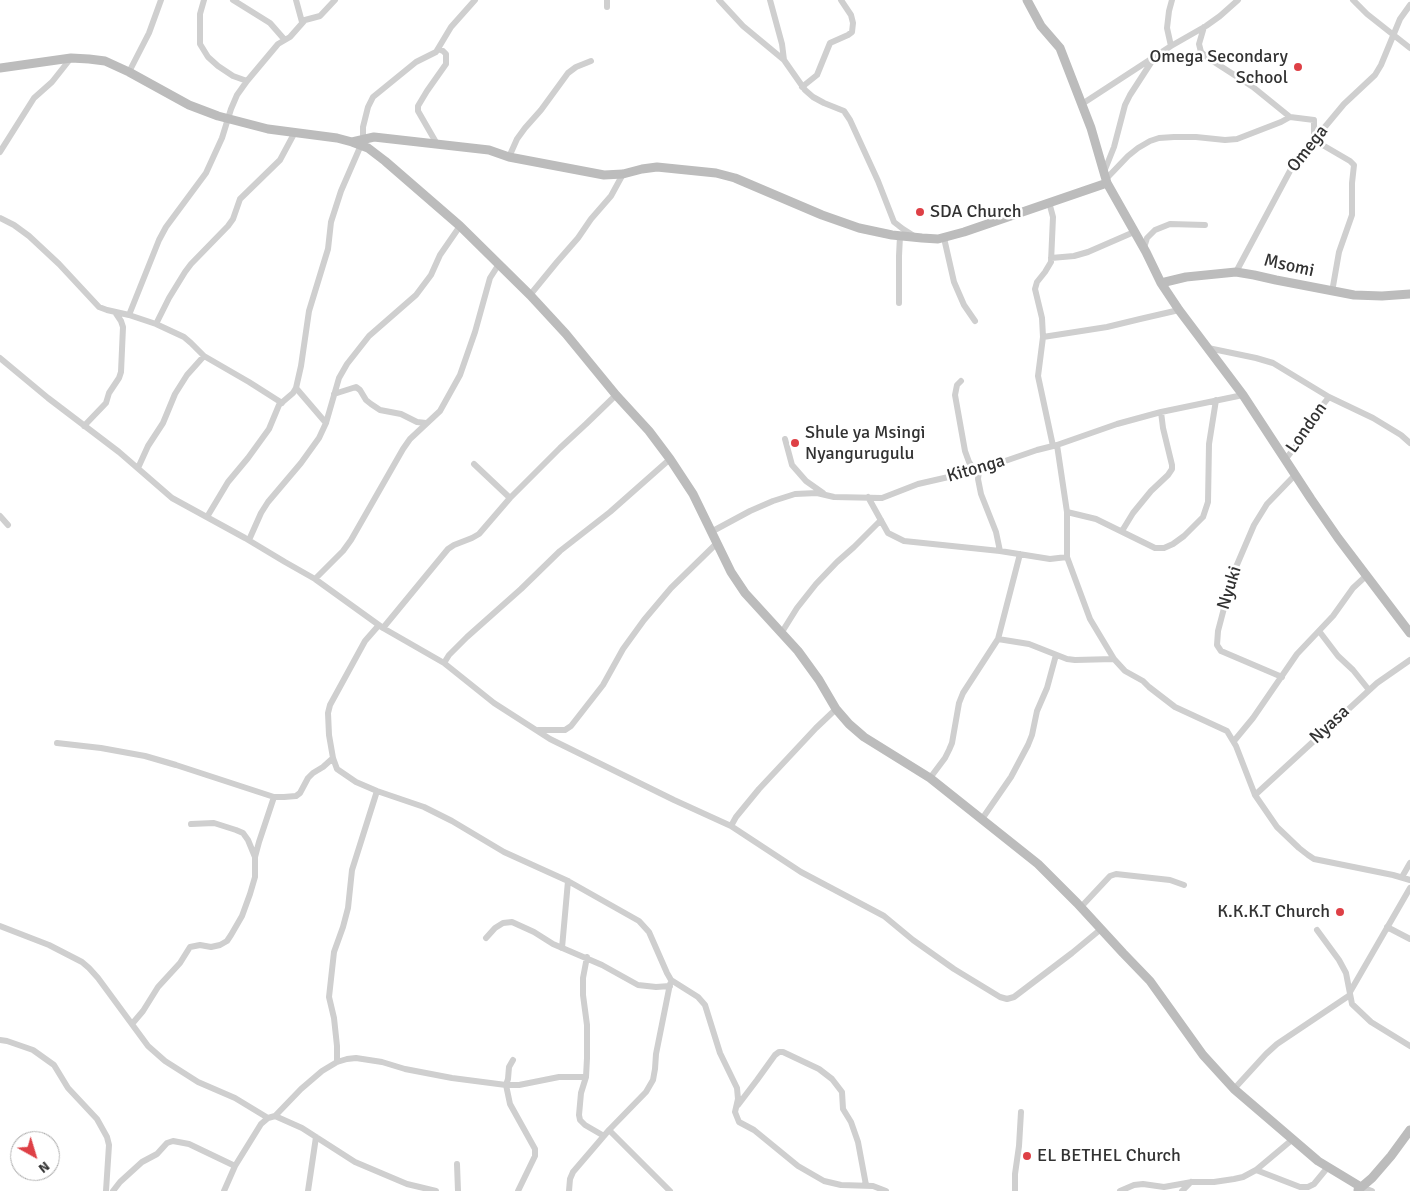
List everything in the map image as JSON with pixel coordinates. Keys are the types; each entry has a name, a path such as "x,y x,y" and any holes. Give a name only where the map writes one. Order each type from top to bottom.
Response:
{"street":[{"path":"129,72 149,33 161,0"},
{"path":"204,0 200,14 200,44 208,57 218,66 246,82"},
{"path":"233,0 270,23 284,39"},
{"path":"296,0 302,22"},
{"path":"129,315 166,227 206,173 222,138 237,95 278,44 290,37 302,22 309,18 320,16 335,0"},
{"path":"206,517 228,482 269,428 278,408 296,388 309,311 328,249 331,222 341,191 362,142 363,127 373,97 416,62 438,49 451,26 474,0"},
{"path":"719,0 743,26 784,60 802,87 813,97 824,104 844,111 878,181 894,222 902,230 916,238"},
{"path":"770,0 782,44 784,60"},
{"path":"802,87 817,75 830,43 852,32 853,23 851,15 841,0"},
{"path":"1027,0 1041,26 1060,48 1082,104 1106,178 1161,283 1243,395 1338,538 1410,633"},
{"path":"1171,46 1167,28 1172,0"},
{"path":"1082,104 1171,46 1204,28 1238,0"},
{"path":"1353,0 1367,14 1410,48"},
{"name":"Omega","path":"1236,272 1294,164 1302,159 1314,140 1344,104 1374,74 1381,64 1400,19 1410,4"},
{"path":"1204,28 1199,44 1201,52 1253,87 1290,117 1314,120 1314,140 1354,165 1352,215 1339,252 1332,292"},
{"path":"437,144 418,111 418,106 446,64 446,54 438,49"},
{"path":"1106,178 1125,105 1154,57"},
{"path":"0,152 34,98 57,77 71,58"},
{"path":"0,68 71,58 105,61 189,105 228,119 268,129 337,138 352,142 362,142 374,137 489,150 509,157 604,175 622,174 657,167 716,173 735,178 859,228 916,238 944,238 1049,202 1106,178 1128,156 1150,141 1159,138 1237,139 1290,117"},
{"path":"509,157 521,133 541,110 570,70 591,61"},
{"path":"156,324 185,272 228,226 233,219 240,199 280,160 295,132"},
{"path":"362,142 460,226 530,295 649,431 693,494 731,572 744,593 798,651 836,709 849,724 864,737 930,778 1038,864 1150,981 1203,1055 1234,1089 1318,1161 1359,1189 1372,1191"},
{"path":"530,295 611,196 622,174"},
{"path":"1049,202 1053,218 1051,258 1048,267 1036,286 1042,318 1043,336 1038,376 1055,446 1067,512 1067,558 1090,618 1114,659 1125,670 1144,681 1175,707 1226,731 1234,741 1255,795 1267,814 1299,848 1314,859 1410,880"},
{"path":"0,218 29,236 67,272 99,307 156,324 188,339 204,356 282,403"},
{"path":"1144,248 1147,238 1154,230 1170,224 1205,225"},
{"path":"249,540 268,502 301,463 319,438 326,422 339,378 347,364 369,336 410,302 420,290 440,255 460,226"},
{"path":"1051,258 1074,256 1088,252 1134,232"},
{"path":"899,303 900,236"},
{"path":"944,238 954,282 964,305 975,322"},
{"path":"315,579 343,551 351,540 410,439 440,411 460,375 475,332 490,278 499,264"},
{"name":"Msomi","path":"1161,283 1186,277 1236,272 1354,295 1410,294"},
{"path":"1043,336 1107,327 1179,310"},
{"path":"84,426 106,403 109,393 121,372 123,327 115,312"},
{"path":"1208,348 1272,363 1329,397 1373,418 1401,435 1410,443"},
{"path":"138,468 148,446 163,424 178,388 204,356"},
{"path":"0,358 48,398 119,452 172,498 315,579 381,627 444,663 494,703 550,739 731,826 801,872 884,916 954,969 1000,997 1006,999 1022,992 1101,929"},
{"path":"961,381 956,385 954,395 965,451 969,462 977,471 981,494 996,532 1000,551"},
{"path":"334,394 356,387 366,400 380,410 401,414 416,422 426,423"},
{"path":"296,388 326,422"},
{"path":"569,1191 571,1176 609,1130 646,1092 653,1080 656,1054 670,983 655,944 644,926 633,917 568,881 504,852 460,825 424,807 377,791 341,773 337,769 333,758 328,723 330,705 365,641 381,627 448,549 479,534 510,498 616,395"},
{"name":"Kitonga","path":"711,532 750,511 794,494 807,493 834,497 882,498 918,484 977,471 1117,424 1161,412 1243,395"},
{"name":"London","path":"1285,460 1305,434 1318,411 1329,397"},
{"path":"1067,512 1096,519 1159,549 1173,544 1184,536 1203,516 1208,502 1209,444 1216,400"},
{"path":"1122,531 1151,491 1172,469 1161,412"},
{"path":"785,439 792,465 812,486 826,495"},
{"path":"444,663 449,655 467,637 560,551 610,512 670,459"},
{"path":"474,464 510,498"},
{"name":"Nyuki","path":"1282,677 1221,651 1217,645 1218,631 1233,574 1254,525 1267,504 1295,474"},
{"path":"868,497 888,533 904,542 1000,551 1050,559 1067,558"},
{"path":"0,516 8,525"},
{"path":"782,632 797,608 816,584 881,520"},
{"path":"537,730 565,730 571,726 603,685 623,649 644,620 682,577 717,543"},
{"path":"930,778 945,758 952,743 959,703 963,693 998,639 1020,554"},
{"path":"1234,741 1253,718 1297,654 1333,616 1353,588 1366,576"},
{"path":"1318,631 1369,690"},
{"path":"998,639 1029,644 1056,655 1075,660 1114,659"},
{"path":"982,819 1011,777 1028,746 1037,711 1047,688 1056,655"},
{"name":"Nyasa","path":"1255,795 1369,690 1410,660"},
{"path":"731,826 736,817 759,790 836,709"},
{"path":"57,743 101,748 152,758 274,797 290,797 300,793 312,773 323,767 333,758"},
{"path":"337,1062 334,1018 329,998 334,952 348,908 352,870 377,791"},
{"path":"132,1024 143,1011 158,987 184,958 190,947 200,945 220,946 227,941 245,908 255,877 255,857 274,797"},
{"path":"191,824 214,824 243,833 255,857"},
{"path":"1402,877 1410,863"},
{"path":"1081,907 1110,876 1116,874 1170,880 1184,885"},
{"path":"562,948 568,881"},
{"path":"1234,1089 1277,1044 1350,993 1410,888"},
{"path":"486,938 495,928 503,923 512,922 562,948 587,957 638,985 656,987 670,983 687,988 698,996 705,1005 720,1053 737,1088 738,1100 735,1112 739,1122 754,1130 805,1170 824,1181 832,1184 879,1187 886,1191"},
{"path":"0,926 49,945 82,962 98,978 148,1046 175,1068 198,1082 235,1098 271,1117 302,1128 355,1162 408,1184 436,1191"},
{"path":"1387,928 1410,940"},
{"path":"1317,930 1346,973 1352,1004 1367,1019 1410,1046"},
{"path":"587,957 582,978 587,1025 586,1077 581,1092 579,1115 580,1120 604,1136"},
{"path":"0,1040 7,1040 33,1050 54,1065 68,1088 96,1119 108,1137 109,1160 106,1191"},
{"path":"736,1107 779,1052 783,1052 819,1069 832,1079 842,1092 843,1109 851,1122 858,1142 866,1185"},
{"path":"224,1191 235,1166 261,1124 322,1071 337,1062 356,1058 452,1078 506,1085 519,1085 558,1077 586,1077"},
{"path":"512,1060 508,1067 506,1085 510,1104 535,1149 536,1156 518,1191"},
{"path":"1015,1191 1021,1112"},
{"path":"609,1130 670,1191"},
{"path":"1359,1189 1372,1178 1410,1130"},
{"path":"308,1191 316,1137"},
{"path":"1120,1191 1134,1185 1143,1184 1164,1187 1192,1182 1226,1181 1243,1177 1256,1170 1293,1139"},
{"path":"113,1191 142,1162 157,1154 167,1143 173,1141 189,1144 235,1166"},
{"path":"457,1164 458,1191"},
{"path":"1256,1170 1300,1187 1308,1187 1314,1184 1328,1167"},
{"path":"1182,1191 1192,1182"}],"place":[{"name":"Omega Secondary School","path":"1298,67"},
{"name":"SDA Church","path":"920,212"},
{"name":"Shule ya Msingi Nyangurugulu","path":"795,443"},
{"name":"K.K.K.T Church","path":"1340,912"},
{"name":"EL BETHEL Church","path":"1027,1156"}]}
